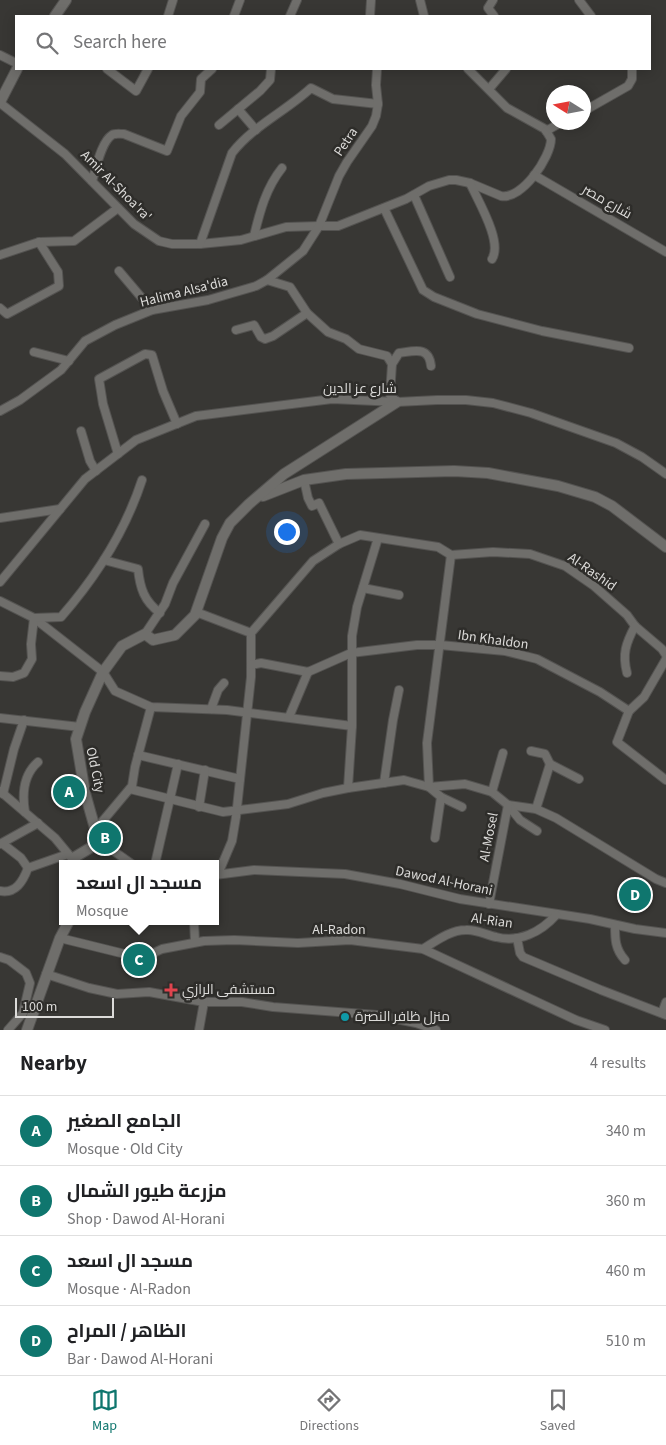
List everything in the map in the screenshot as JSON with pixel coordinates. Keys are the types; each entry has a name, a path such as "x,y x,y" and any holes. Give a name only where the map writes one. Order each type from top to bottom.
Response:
{"street":[{"path":"55,15 66,0"},
{"path":"168,15 174,0"},
{"path":"234,15 240,0"},
{"path":"290,15 297,0"},
{"path":"370,15 371,0"},
{"path":"420,0 424,15"},
{"path":"493,0 488,8 493,15"},
{"path":"580,0 589,14"},
{"path":"0,55 15,62"},
{"path":"0,103 16,70"},
{"path":"108,70 136,91 147,70"},
{"path":"92,181 103,147 112,135 116,133 124,134 167,152 181,116 200,92 201,79 211,70"},
{"path":"219,125 270,80 271,70"},
{"name":"Petra","path":"319,226 343,169 372,126 376,116 378,104 377,70"},
{"path":"469,70 507,108 546,131 551,139 549,153 534,175"},
{"path":"489,89 505,70"},
{"path":"591,107 628,86 632,79 632,70"},
{"path":"200,244 232,153 239,144 256,130 311,88 333,100 378,104"},
{"name":"Amir Al-Shoa'ra'","path":"0,103 66,154 146,234 159,241 172,244 200,244 241,240 286,227 338,226 384,208 440,182 456,180 470,183 501,196 509,197 530,181 534,175"},
{"path":"238,110 256,130"},
{"path":"254,236 260,210 268,189 282,168"},
{"name":"شارع مصر","path":"534,175 666,252"},
{"path":"470,183 494,236 496,250 492,260"},
{"path":"414,194 450,277"},
{"path":"0,255 39,242 70,242 78,239 118,208"},
{"path":"384,208 423,290 434,297 477,314 542,331 629,348"},
{"name":"Halima Alsa'dia","path":"0,411 20,400 61,370 85,341 115,325 152,310 208,300 256,286 267,280 303,251 319,226"},
{"path":"0,308 6,314 59,286 58,272 39,242"},
{"path":"119,271 152,310"},
{"path":"267,280 290,287 307,313 330,334 346,339 359,349 387,356 392,364"},
{"path":"236,330 254,325 265,340 307,313"},
{"path":"205,524 173,584 168,599 145,634 153,640 175,635 196,612 222,538 230,523 284,474 397,402 392,398 390,391 392,364 399,353 423,351 430,358 431,366"},
{"path":"34,352 68,361"},
{"path":"118,454 103,404 99,379 145,354 152,356 163,391 177,424"},
{"name":"شارع عز الدين","path":"0,582 85,479 136,440 196,416 332,399 397,402 466,400 494,403 532,413 616,443 642,457 666,474"},
{"path":"81,431 90,460 96,471"},
{"path":"257,498 304,480 360,474 454,471 488,473 544,483 584,493 603,501 666,547"},
{"path":"34,618 60,617 89,583 126,520 142,480"},
{"path":"304,480 312,506 319,503 339,544"},
{"path":"0,518 60,509"},
{"path":"219,871 232,842 237,810 251,666 251,633 313,561 339,544 363,535 438,547 452,555 427,743 429,787 441,797 462,807"},
{"path":"348,788 352,726 352,636 357,607 378,538"},
{"name":"Al-Rashid","path":"452,555 492,552 530,554 566,566 594,586 627,614 635,626 662,648 666,657 644,697 629,711"},
{"path":"104,560 138,568 148,604 160,613"},
{"path":"363,588 399,596"},
{"path":"0,601 34,618 103,672 115,691 151,708 247,712 352,726"},
{"path":"196,612 251,633"},
{"path":"0,676 12,677 24,673 32,659 31,644 34,618"},
{"path":"627,673 624,661 630,636 635,626"},
{"name":"Old City","path":"98,840 85,793 76,739 103,672 122,646 145,634"},
{"name":"Ibn Khaldon","path":"308,672 352,653 417,645 440,645 505,651 537,659 600,692 629,711"},
{"path":"251,666 262,663 308,672 289,717"},
{"path":"211,709 218,690 224,683"},
{"path":"384,783 399,690"},
{"path":"96,829 130,789 151,708"},
{"path":"629,711 617,742 666,780"},
{"path":"0,718 80,727"},
{"path":"24,720 1,792 55,838 73,860 95,845 98,840 126,860"},
{"path":"532,750 544,754 550,764 579,779"},
{"path":"492,792 503,753"},
{"path":"138,755 240,779"},
{"path":"25,812 24,794 26,777 38,762"},
{"path":"156,860 178,764"},
{"path":"536,809 550,764"},
{"path":"199,807 205,770"},
{"path":"130,789 218,812 288,804 322,793 404,780 429,787 465,784 492,792 508,805 520,820 537,831"},
{"path":"435,838 441,797"},
{"path":"508,805 536,809 556,818 656,879 666,883"},
{"name":"Al-Mosel","path":"489,904 508,805"},
{"path":"28,868 21,858 2,844 38,823"},
{"path":"28,868 59,862"},
{"path":"0,891 13,890 19,885 28,868"},
{"name":"Dawod Al-Horani","path":"219,875 254,870 345,874 400,884 460,899 666,933"},
{"name":"Al-Rian","path":"423,949 446,934 462,930 472,930 499,938 517,938 538,931 556,915"},
{"path":"27,1030 46,974 67,925"},
{"path":"194,925 195,942"},
{"path":"615,925 615,940 618,952 625,960"},
{"name":"Al-Radon","path":"60,938 137,957 148,956 162,949 195,942 234,940 298,943 350,940 423,949 576,1020 605,1030"},
{"path":"517,938 520,953 523,956 601,990 664,1014 666,1002"},
{"path":"0,957 8,960 26,973 30,982 23,1013 8,1030"},
{"path":"46,974 89,988 117,994 150,992 204,1002 242,1002 273,1007 377,1015 436,1030"},
{"path":"199,1030 204,1002"}],"place":[{"name":"الجامع الصغير","path":"69,792"},
{"name":"مزرعة طيور الشمال","path":"105,838"},
{"name":"الظاهر / المراح","path":"635,895"},
{"name":"مسجد ال اسعد","path":"139,960"},
{"name":"مستشفى الرازي","path":"171,990"},
{"name":"منزل ظافر النصرة","path":"345,1017"}]}
